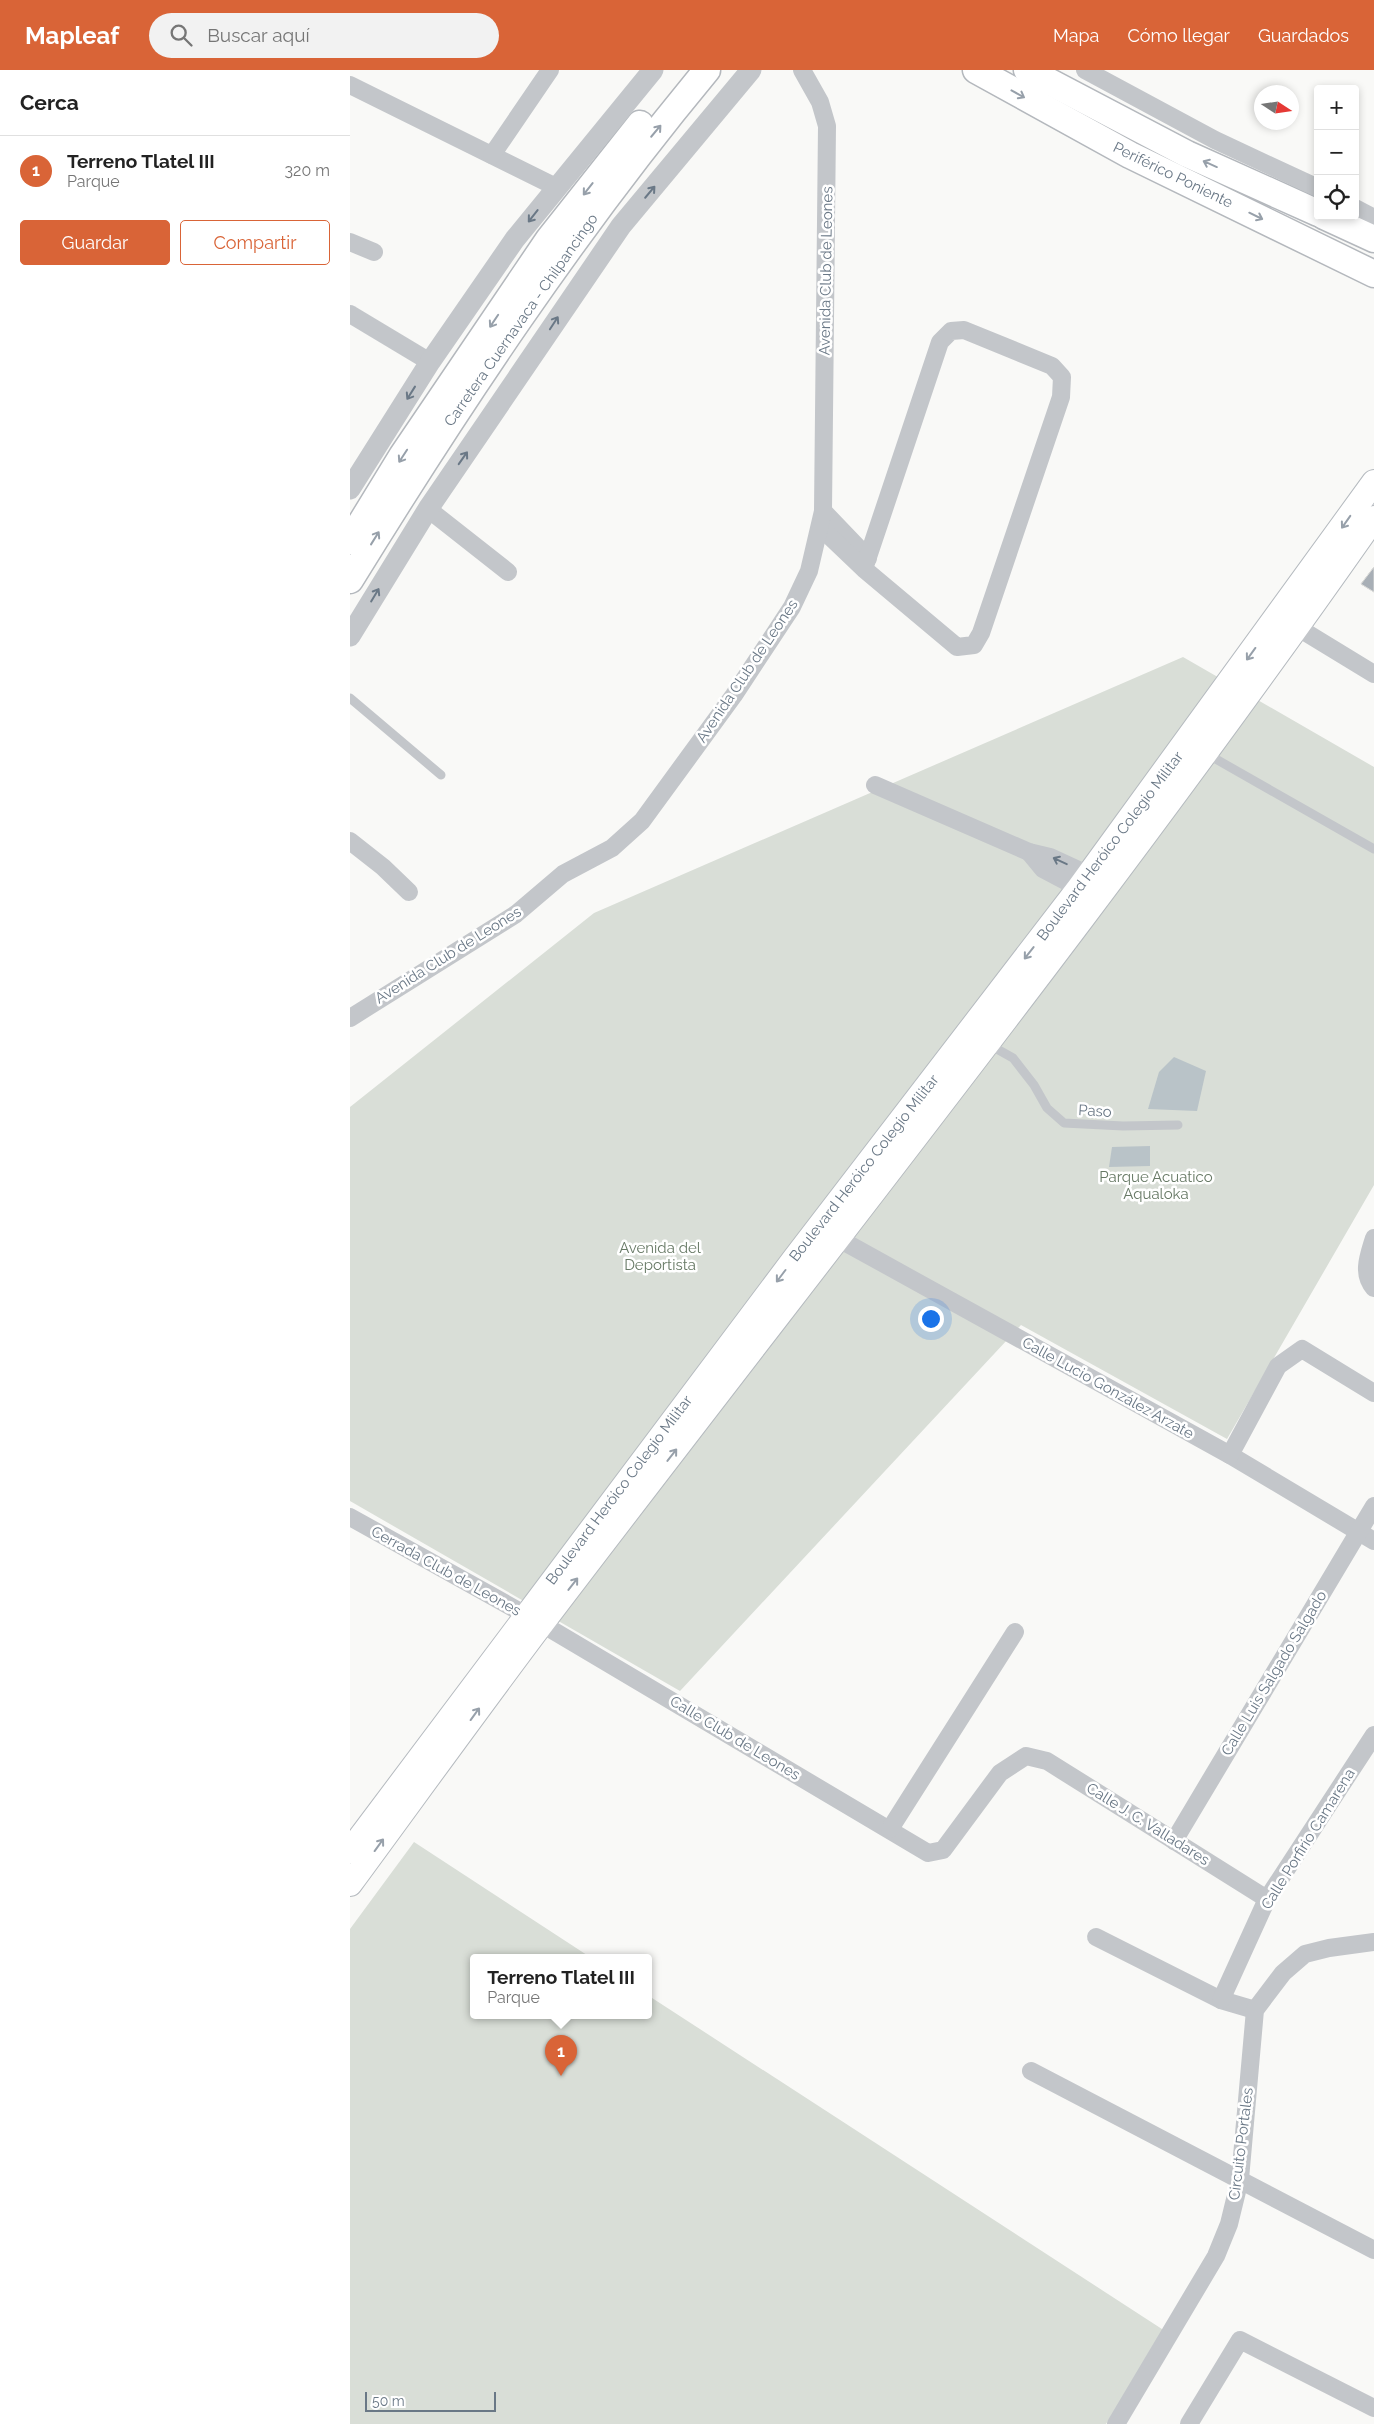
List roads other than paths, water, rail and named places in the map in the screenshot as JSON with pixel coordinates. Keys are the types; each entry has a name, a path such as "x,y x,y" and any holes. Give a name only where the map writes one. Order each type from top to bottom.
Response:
{"main road":[{"name":"Carretera Cuernavaca - Chilpancingo","path":"350,541 402,456 549,239 634,130 686,70"},
{"name":"Carretera Cuernavaca - Chilpancingo","path":"350,580 415,474 527,306 644,145 707,70"},
{"name":"Periférico Poniente","path":"976,70 1130,155 1374,274"},
{"name":"Periférico Poniente","path":"1027,70 1187,154 1314,211"},
{"path":"1333,220 1374,239"},
{"name":"Boulevard Heróico Colegio Militar","path":"350,1850 839,1239 988,1044 1204,752 1288,622 1374,482"},
{"name":"Boulevard Heróico Colegio Militar","path":"350,1884 533,1620 1084,882 1288,622 1374,518"}],"street":[{"path":"492,155 550,70"},
{"path":"350,489 430,362 516,239 556,187 653,70"},
{"path":"350,636 428,508 621,226 751,70"},
{"name":"Avenida Club de Leones","path":"350,1018 516,914 563,874 612,848 642,821 734,695 792,607 809,571 822,519 827,126 820,102 802,70"},
{"path":"1086,70 1214,140 1314,186"},
{"path":"350,85 556,187"},
{"path":"1359,210 1374,218"},
{"path":"350,242 374,252"},
{"path":"350,314 430,362"},
{"path":"822,519 866,563 958,647 974,645 981,633 1061,397 1062,377 1052,366 964,330 951,331 940,342 866,563"},
{"path":"428,508 508,572"},
{"path":"1288,622 1374,674"},
{"path":"875,785 1029,852 1050,857 1084,882"},
{"path":"350,841 383,867 409,892"},
{"path":"1370,1282 1367,1260 1374,1238"},
{"name":"Calle Lucio González Arzate","path":"839,1239 1230,1455 1359,1530 1374,1541"},
{"path":"1230,1455 1278,1366 1302,1349 1374,1393"},
{"name":"Calle Luis Salgado Salgado","path":"1174,1841 1374,1506"},
{"name":"Cerrada Club de Leones","path":"350,1517 533,1620"},
{"name":"Calle Club de Leones","path":"533,1620 928,1853"},
{"path":"890,1829 1014,1632"},
{"name":"Calle Porfirio Camarena","path":"1221,2000 1267,1899 1374,1735"},
{"name":"Calle J. C. Valladares","path":"928,1853 943,1850 1000,1773 1026,1756 1047,1761 1267,1899"},
{"path":"1096,1937 1221,2000 1255,2010 1283,1973 1305,1954 1329,1948 1374,1942"},
{"name":"Circuito Portales","path":"1116,2424 1216,2256 1229,2224 1240,2179 1255,2010"},
{"path":"1031,2071 1374,2250"},
{"path":"1191,2423 1240,2340 1374,2408"}],"lane":[{"path":"350,698 442,775"},
{"path":"1204,752 1374,849"},
{"name":"Paso","path":"988,1044 1013,1058 1034,1085 1047,1108 1064,1123 1124,1126 1178,1125"}],"place":[{"name":"Terreno Tlatel III","path":"561,2076"}],"park label":[{"name":"Parque Acuatico Aqualoka","path":"1156,1186"},
{"name":"Avenida del Deportista","path":"660,1256"}]}
